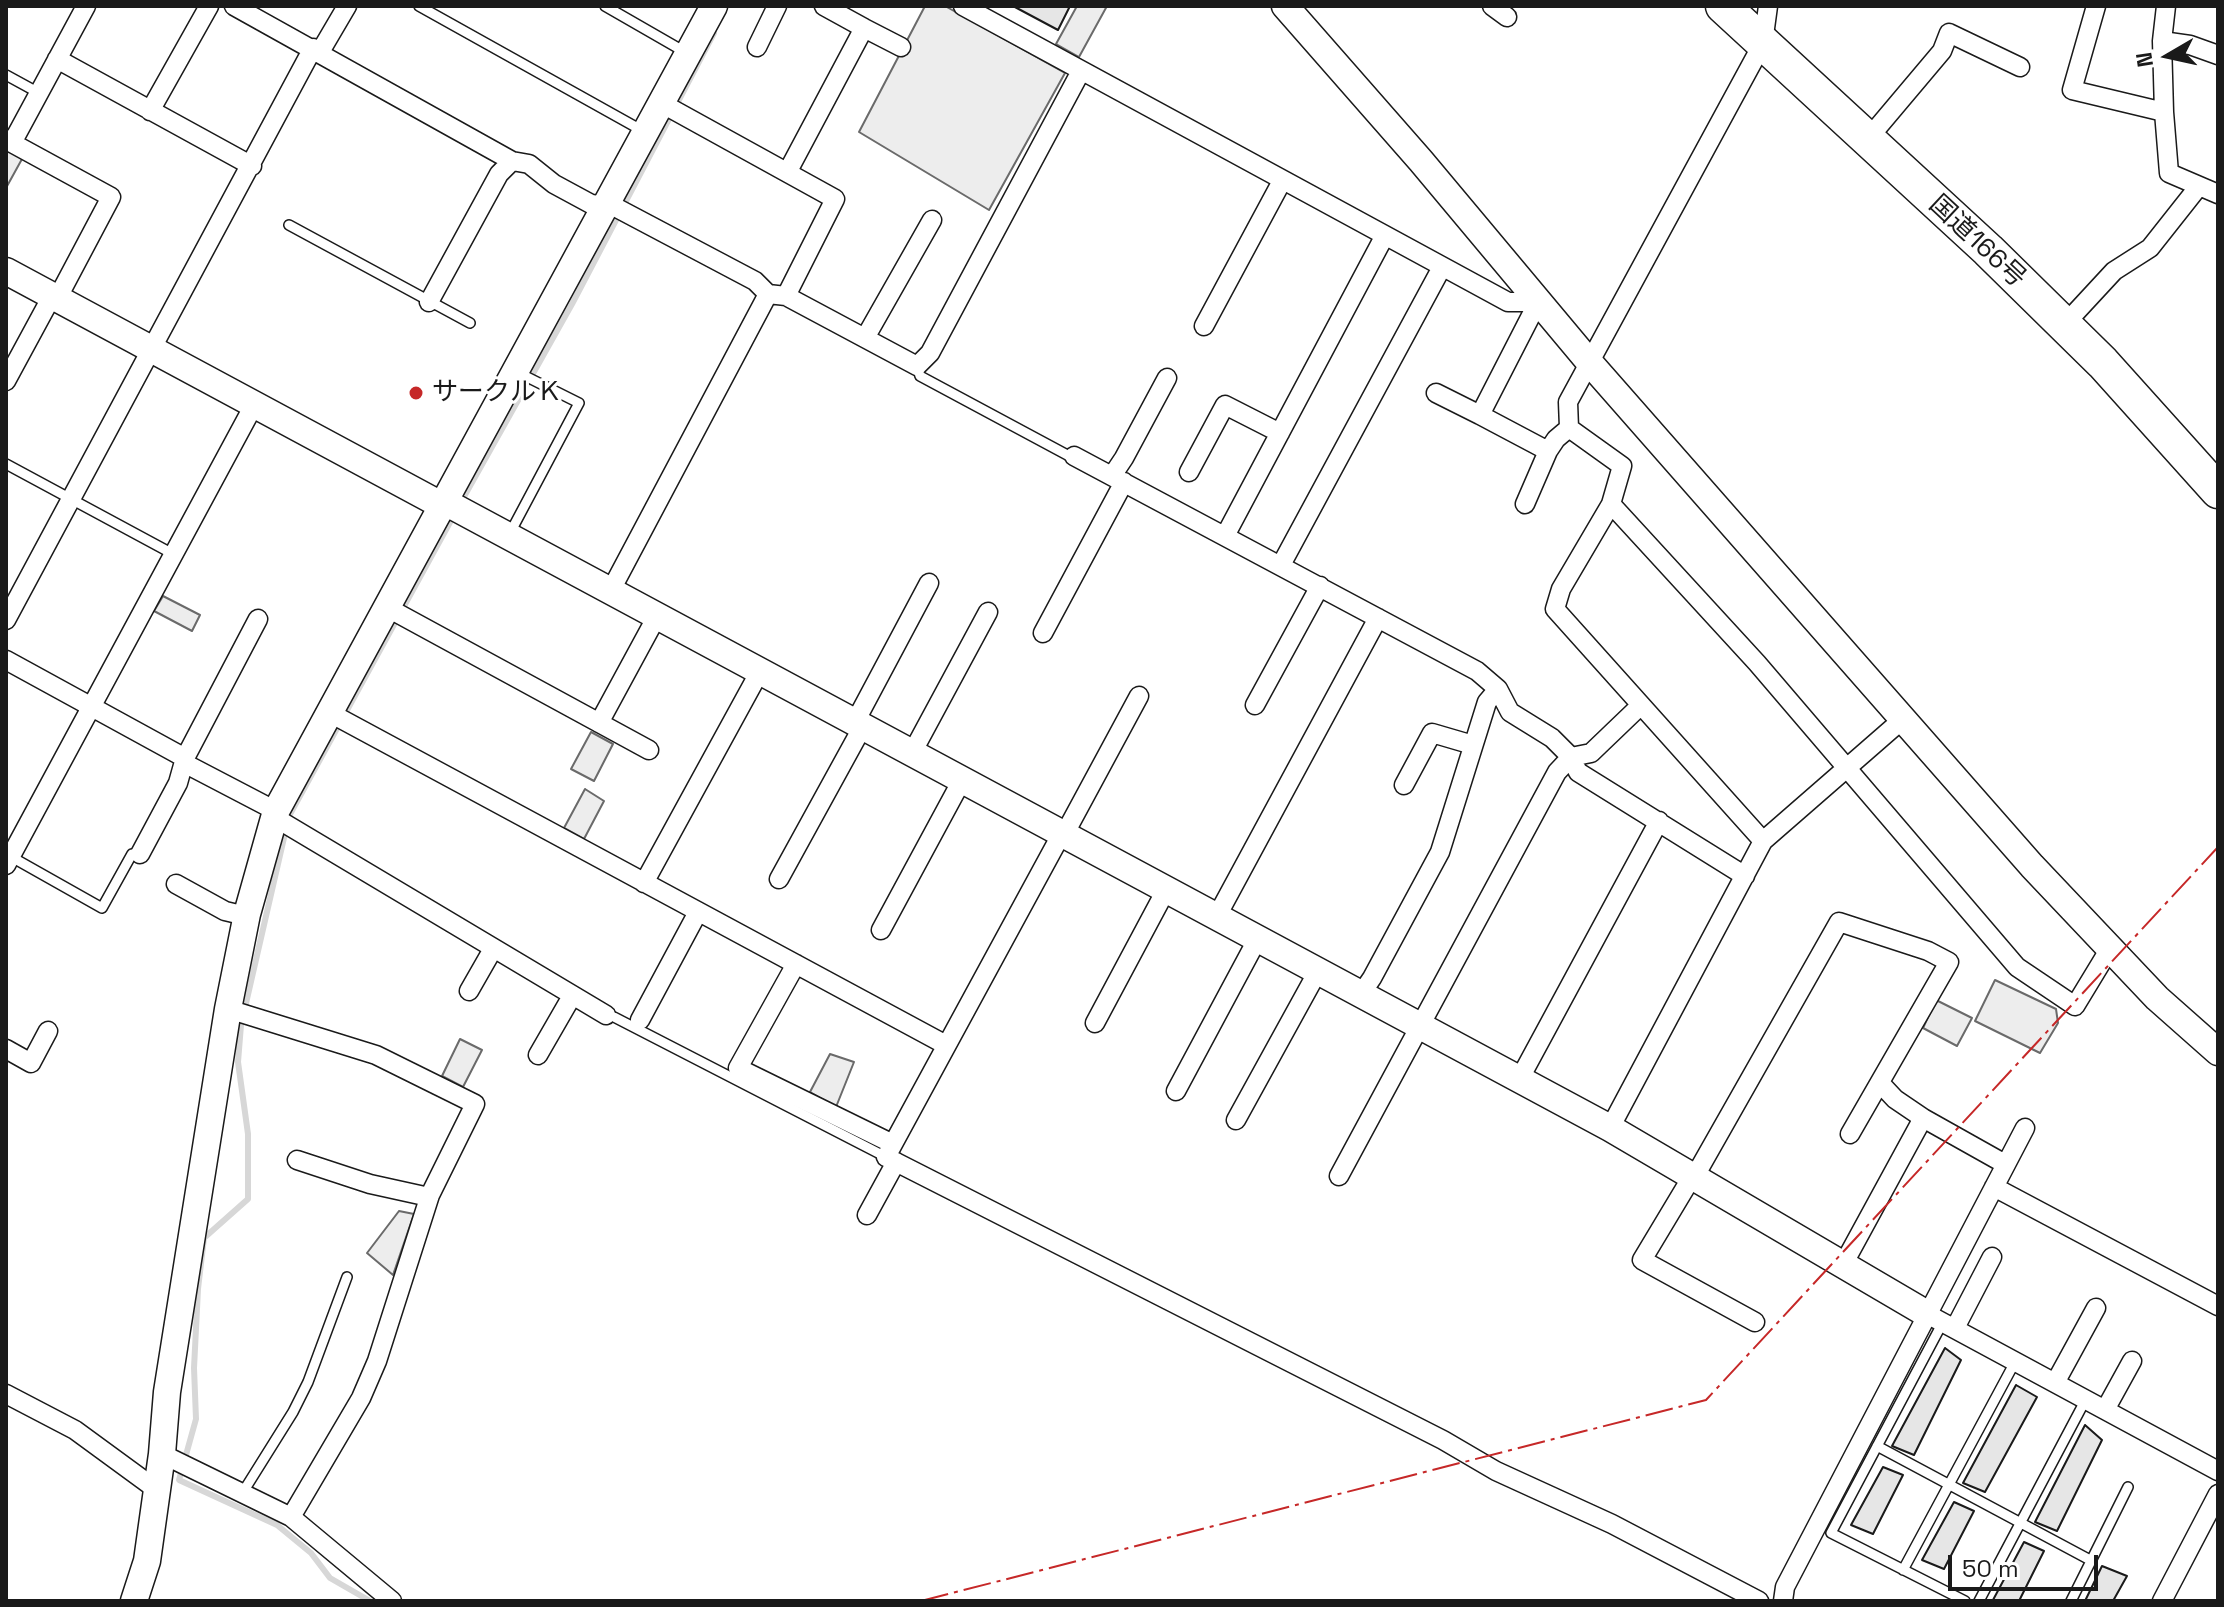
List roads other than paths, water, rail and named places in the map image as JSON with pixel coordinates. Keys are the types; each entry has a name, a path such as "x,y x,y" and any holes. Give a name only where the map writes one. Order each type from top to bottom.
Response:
{"highway":[{"name":"国道166号","path":"1723,6 1988,250 2103,363 2218,491"}],"street":[{"path":"6,381 111,197 9,141 86,6"},
{"path":"150,111 209,6"},
{"path":"234,6 512,161 529,164 554,184 591,204 616,208 917,366 930,353 1081,71"},
{"path":"6,620 316,50 347,6"},
{"path":"134,1601 147,1561 157,1490 177,1461 167,1392 238,1013 246,916 282,820 616,208 646,133 670,108 688,53 714,6"},
{"path":"757,47 777,6"},
{"path":"824,6 901,47"},
{"path":"963,6 1508,302 1538,302"},
{"path":"1285,6 1421,161 1590,363 2109,950 2218,1052"},
{"path":"1569,428 1568,402 1763,43 1768,6"},
{"path":"2096,6 2072,90 2164,112"},
{"path":"2166,6 2162,41 2169,173 2218,194"},
{"path":"788,171 864,28"},
{"path":"1867,140 1942,51 1949,33 2020,67"},
{"path":"2162,41 2190,45 2218,55"},
{"path":"57,59 252,166"},
{"path":"611,590 777,295 835,199 670,108"},
{"path":"429,302 499,174 512,161"},
{"path":"1204,326 1282,181"},
{"path":"2064,325 2114,271 2150,248 2199,186"},
{"path":"865,338 932,220"},
{"path":"1225,536 1384,237"},
{"path":"1281,565 1442,267"},
{"path":"6,271 254,405 611,590 1610,1128 1941,1321 2218,1471"},
{"path":"1480,415 1538,302"},
{"path":"1043,633 1118,479 1124,458 1167,378"},
{"path":"1436,393 1548,451"},
{"path":"7,858 254,405"},
{"path":"1189,472 1225,405 1280,433"},
{"path":"1525,504 1548,451 1569,428"},
{"path":"1569,428 1622,466 1611,504 1561,589 1555,609 1763,841"},
{"path":"1074,456 1477,671 1498,689 1510,712 1552,738 1571,757 1578,772 1745,876"},
{"path":"1611,504 1757,663 2017,967 2075,1006 2109,950"},
{"path":"779,879 929,583"},
{"path":"1255,705 1320,586"},
{"path":"912,753 988,612"},
{"path":"396,613 649,750"},
{"path":"599,723 657,616"},
{"path":"1217,916 1378,618"},
{"path":"140,854 178,783 184,760 258,619"},
{"path":"6,660 184,760 606,1015"},
{"path":"644,883 760,671"},
{"path":"1361,994 1440,852 1487,702 1498,689"},
{"path":"867,1215 892,1155 946,1045 1139,696"},
{"path":"1339,1176 1557,772 1571,757 1591,753 1640,706"},
{"path":"339,717 946,1045"},
{"path":"1610,1128 1763,841 1903,719"},
{"path":"1404,785 1432,733 1473,745"},
{"path":"881,930 962,780"},
{"path":"1519,1080 1659,821"},
{"path":"176,884 225,911 246,916"},
{"path":"1095,1023 1166,890"},
{"path":"640,1020 698,912"},
{"path":"1755,1322 1642,1260 1694,1176 1839,922 1928,951 1949,962 1850,1134"},
{"path":"1176,1091 1258,938"},
{"path":"469,991 493,949"},
{"path":"796,964 738,1068 892,1155 1429,1433 1496,1471 1612,1524 1759,1601"},
{"path":"1236,1120 1318,971"},
{"path":"538,1055 572,996"},
{"path":"238,1013 376,1055 475,1104 429,1197 377,1361 361,1398 291,1517"},
{"path":"6,1049 31,1063 48,1031"},
{"path":"1880,1083 1895,1099 1923,1118 2005,1164"},
{"path":"1844,1263 1923,1118"},
{"path":"1941,1321 1994,1187 2025,1128"},
{"path":"297,1160 370,1184 429,1197"},
{"path":"1994,1187 2218,1306"},
{"path":"1783,1601 1785,1587 1941,1321 1992,1257"},
{"path":"2055,1383 2096,1308"},
{"path":"2105,1410 2132,1361"},
{"path":"6,1394 75,1430 157,1490"},
{"path":"177,1461 291,1517 392,1601"},
{"path":"2162,1601 2218,1494"}],"lane":[{"path":"419,6 646,133"},
{"path":"605,6 688,53"},
{"path":"6,75 39,93"},
{"path":"289,225 470,323"},
{"path":"917,366 920,376 1074,456"},
{"path":"509,536 579,403 525,376"},
{"path":"6,464 173,554"},
{"path":"7,858 102,908 132,854 140,854"},
{"path":"606,1015 892,1155"},
{"path":"243,1492 308,1382 347,1277"},
{"path":"1941,1321 1831,1533 1965,1601"},
{"path":"1903,1570 2016,1361"},
{"path":"1979,1601 2086,1399"},
{"path":"1877,1446 2092,1561"},
{"path":"2071,1601 2128,1487"}],"waterway":[{"path":"461,502 572,304 714,33"},
{"path":"370,1601 330,1578 311,1553 277,1525 179,1480 196,1419 194,1368 204,1238 248,1199 248,1134 238,1062 241,1025 289,816 454,515"}],"place":[{"name":"サークルＫ","path":"416,393"}]}
